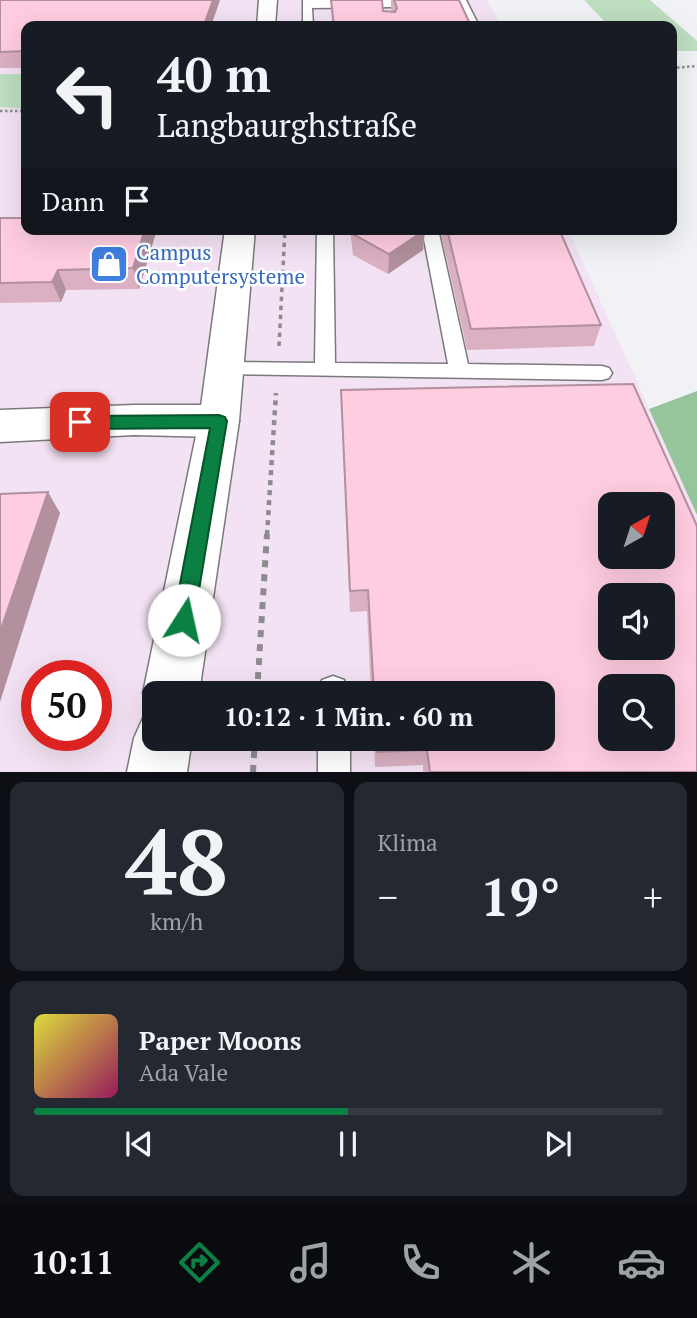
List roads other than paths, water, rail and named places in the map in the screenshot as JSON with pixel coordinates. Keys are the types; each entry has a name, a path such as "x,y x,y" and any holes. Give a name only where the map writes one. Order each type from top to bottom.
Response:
{"main road":[{"path":"266,21 268,0"},
{"path":"173,681 219,421 239,235"},
{"path":"0,426 134,420 219,421"}],"lane":[{"path":"308,21 308,2 392,5 392,0 404,1"},
{"path":"461,0 472,21"},
{"path":"325,235 325,369"},
{"path":"430,235 459,370"},
{"path":"225,369 602,373"},
{"path":"334,751 334,772"}],"place":[{"name":"Campus Computersysteme","path":"109,264"}]}
